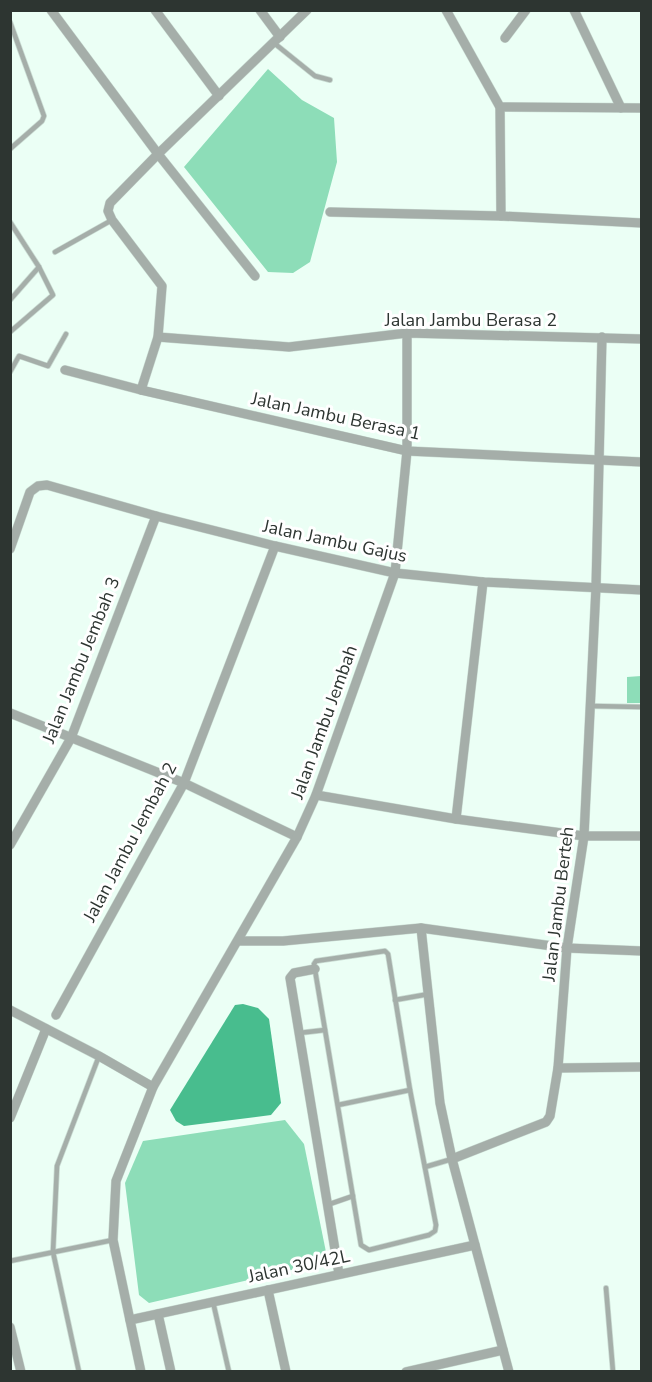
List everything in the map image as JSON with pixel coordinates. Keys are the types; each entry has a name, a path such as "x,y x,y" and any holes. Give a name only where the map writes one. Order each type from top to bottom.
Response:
{"street":[{"path":"51,10 158,154 255,276"},
{"path":"155,10 219,96"},
{"path":"260,10 277,40"},
{"path":"141,390 158,337 162,286 110,215 110,204 158,154 307,10"},
{"path":"446,10 500,106 501,216"},
{"path":"506,38 526,10"},
{"path":"574,10 621,108"},
{"path":"500,106 642,108"},
{"path":"330,212 501,216 642,223"},
{"name":"Jalan Jambu Berasa 2","path":"158,337 289,346 407,333 642,339"},
{"name":"Jalan Jambu Jembah","path":"141,1371 113,1240 116,1181 153,1087 297,837 316,795 395,573 407,451 407,333"},
{"name":"Jalan Jambu Berteh","path":"452,1159 546,1122 550,1116 558,1068 567,948 585,836 596,587 602,337"},
{"name":"Jalan Jambu Berasa 1","path":"65,370 141,390 407,451 642,462"},
{"name":"Jalan Jambu Gajus","path":"10,549 30,492 39,486 47,485 156,516 395,573 483,582 642,590"},
{"name":"Jalan Jambu Jembah 3","path":"10,845 71,738 156,516"},
{"name":"Jalan Jambu Jembah 2","path":"56,1015 184,783 275,546"},
{"path":"456,819 483,582"},
{"path":"10,713 184,783 297,837"},
{"path":"316,795 456,819 585,836 642,836"},
{"path":"421,928 440,1103 452,1159 508,1371"},
{"path":"239,941 283,941 421,928 567,948 642,951"},
{"path":"315,969 294,973 290,978 339,1274"},
{"path":"10,1010 153,1087"},
{"path":"10,1118 46,1029"},
{"path":"558,1068 642,1067"},
{"name":"Jalan 30/42L","path":"130,1320 475,1245"},
{"path":"268,1290 286,1371"},
{"path":"158,1314 171,1371"},
{"path":"10,1327 21,1371"},
{"path":"406,1371 503,1350"}],"lane":[{"path":"10,22 44,116 42,121 10,148"},
{"path":"277,40 315,76 330,80"},
{"path":"55,252 110,215"},
{"path":"10,222 39,267 53,295 10,332"},
{"path":"10,300 39,267"},
{"path":"10,372 12,363 19,356 48,366 66,334"},
{"path":"590,706 642,707"},
{"path":"385,951 388,954 395,1000 436,1225 435,1231 429,1235 369,1250 361,1245 314,964 316,961 385,951"},
{"path":"395,1000 429,994"},
{"path":"299,1033 325,1030"},
{"path":"79,1371 53,1252 57,1166 99,1056"},
{"path":"338,1105 410,1090"},
{"path":"425,1167 452,1159"},
{"path":"327,1205 353,1196"},
{"path":"10,1261 113,1240"},
{"path":"606,1288 613,1371"},
{"path":"213,1302 229,1371"}],"shaded area":[{"path":"268,69 302,100 334,118 337,162 310,262 293,273 268,272 184,167"},
{"path":"641,676 641,703 627,703 627,677"},
{"path":"243,1004 258,1008 269,1019 281,1103 271,1115 184,1126 176,1121 170,1110 235,1005"},
{"path":"285,1120 304,1144 326,1252 317,1264 149,1303 139,1295 125,1183 143,1141"}]}
